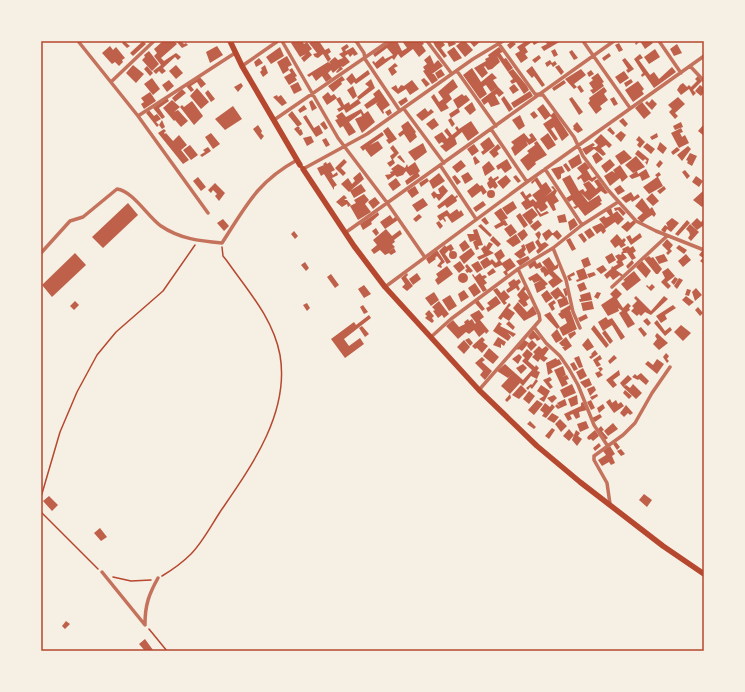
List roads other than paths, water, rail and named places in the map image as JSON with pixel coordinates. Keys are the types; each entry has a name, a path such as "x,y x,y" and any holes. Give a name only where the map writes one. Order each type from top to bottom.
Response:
{"main road":[{"path":"230,41 242,66 300,164 345,233 385,287 479,390 537,446 592,492 704,574"}],"street":[{"path":"78,41 112,81 208,213"},
{"path":"112,81 154,41"},
{"path":"242,66 278,41"},
{"path":"282,41 344,147 388,204 424,256"},
{"path":"356,41 364,53 365,59 400,111"},
{"path":"274,120 365,59 389,41"},
{"path":"427,41 452,74"},
{"path":"583,41 630,108"},
{"path":"345,233 388,204 614,41"},
{"path":"659,41 682,73"},
{"path":"41,252 70,221 83,217 117,189 126,192 161,226 181,237 198,241 222,243 255,193 281,169 300,164 344,147 400,111 456,71 502,42 535,94 539,96 543,95 574,137 577,146 618,202 636,221 666,236 704,250"},
{"path":"138,116 235,53"},
{"path":"385,287 424,256 704,56"},
{"path":"690,66 704,81"},
{"path":"456,71 496,126"},
{"path":"404,108 442,164 476,219"},
{"path":"490,129 527,182"},
{"path":"545,169 582,225"},
{"path":"431,337 450,319 518,269 553,248 582,225 618,202"},
{"path":"612,287 666,236"},
{"path":"553,248 566,280 573,312 580,328"},
{"path":"479,390 516,345 540,320 539,314 518,269"},
{"path":"534,327 546,343 560,356 569,369 578,385 594,425 607,445"},
{"path":"610,504 607,483 594,458 595,454 623,435 635,423 652,393 670,367"},
{"path":"102,572 146,625 145,608 148,596 158,578"}]}
